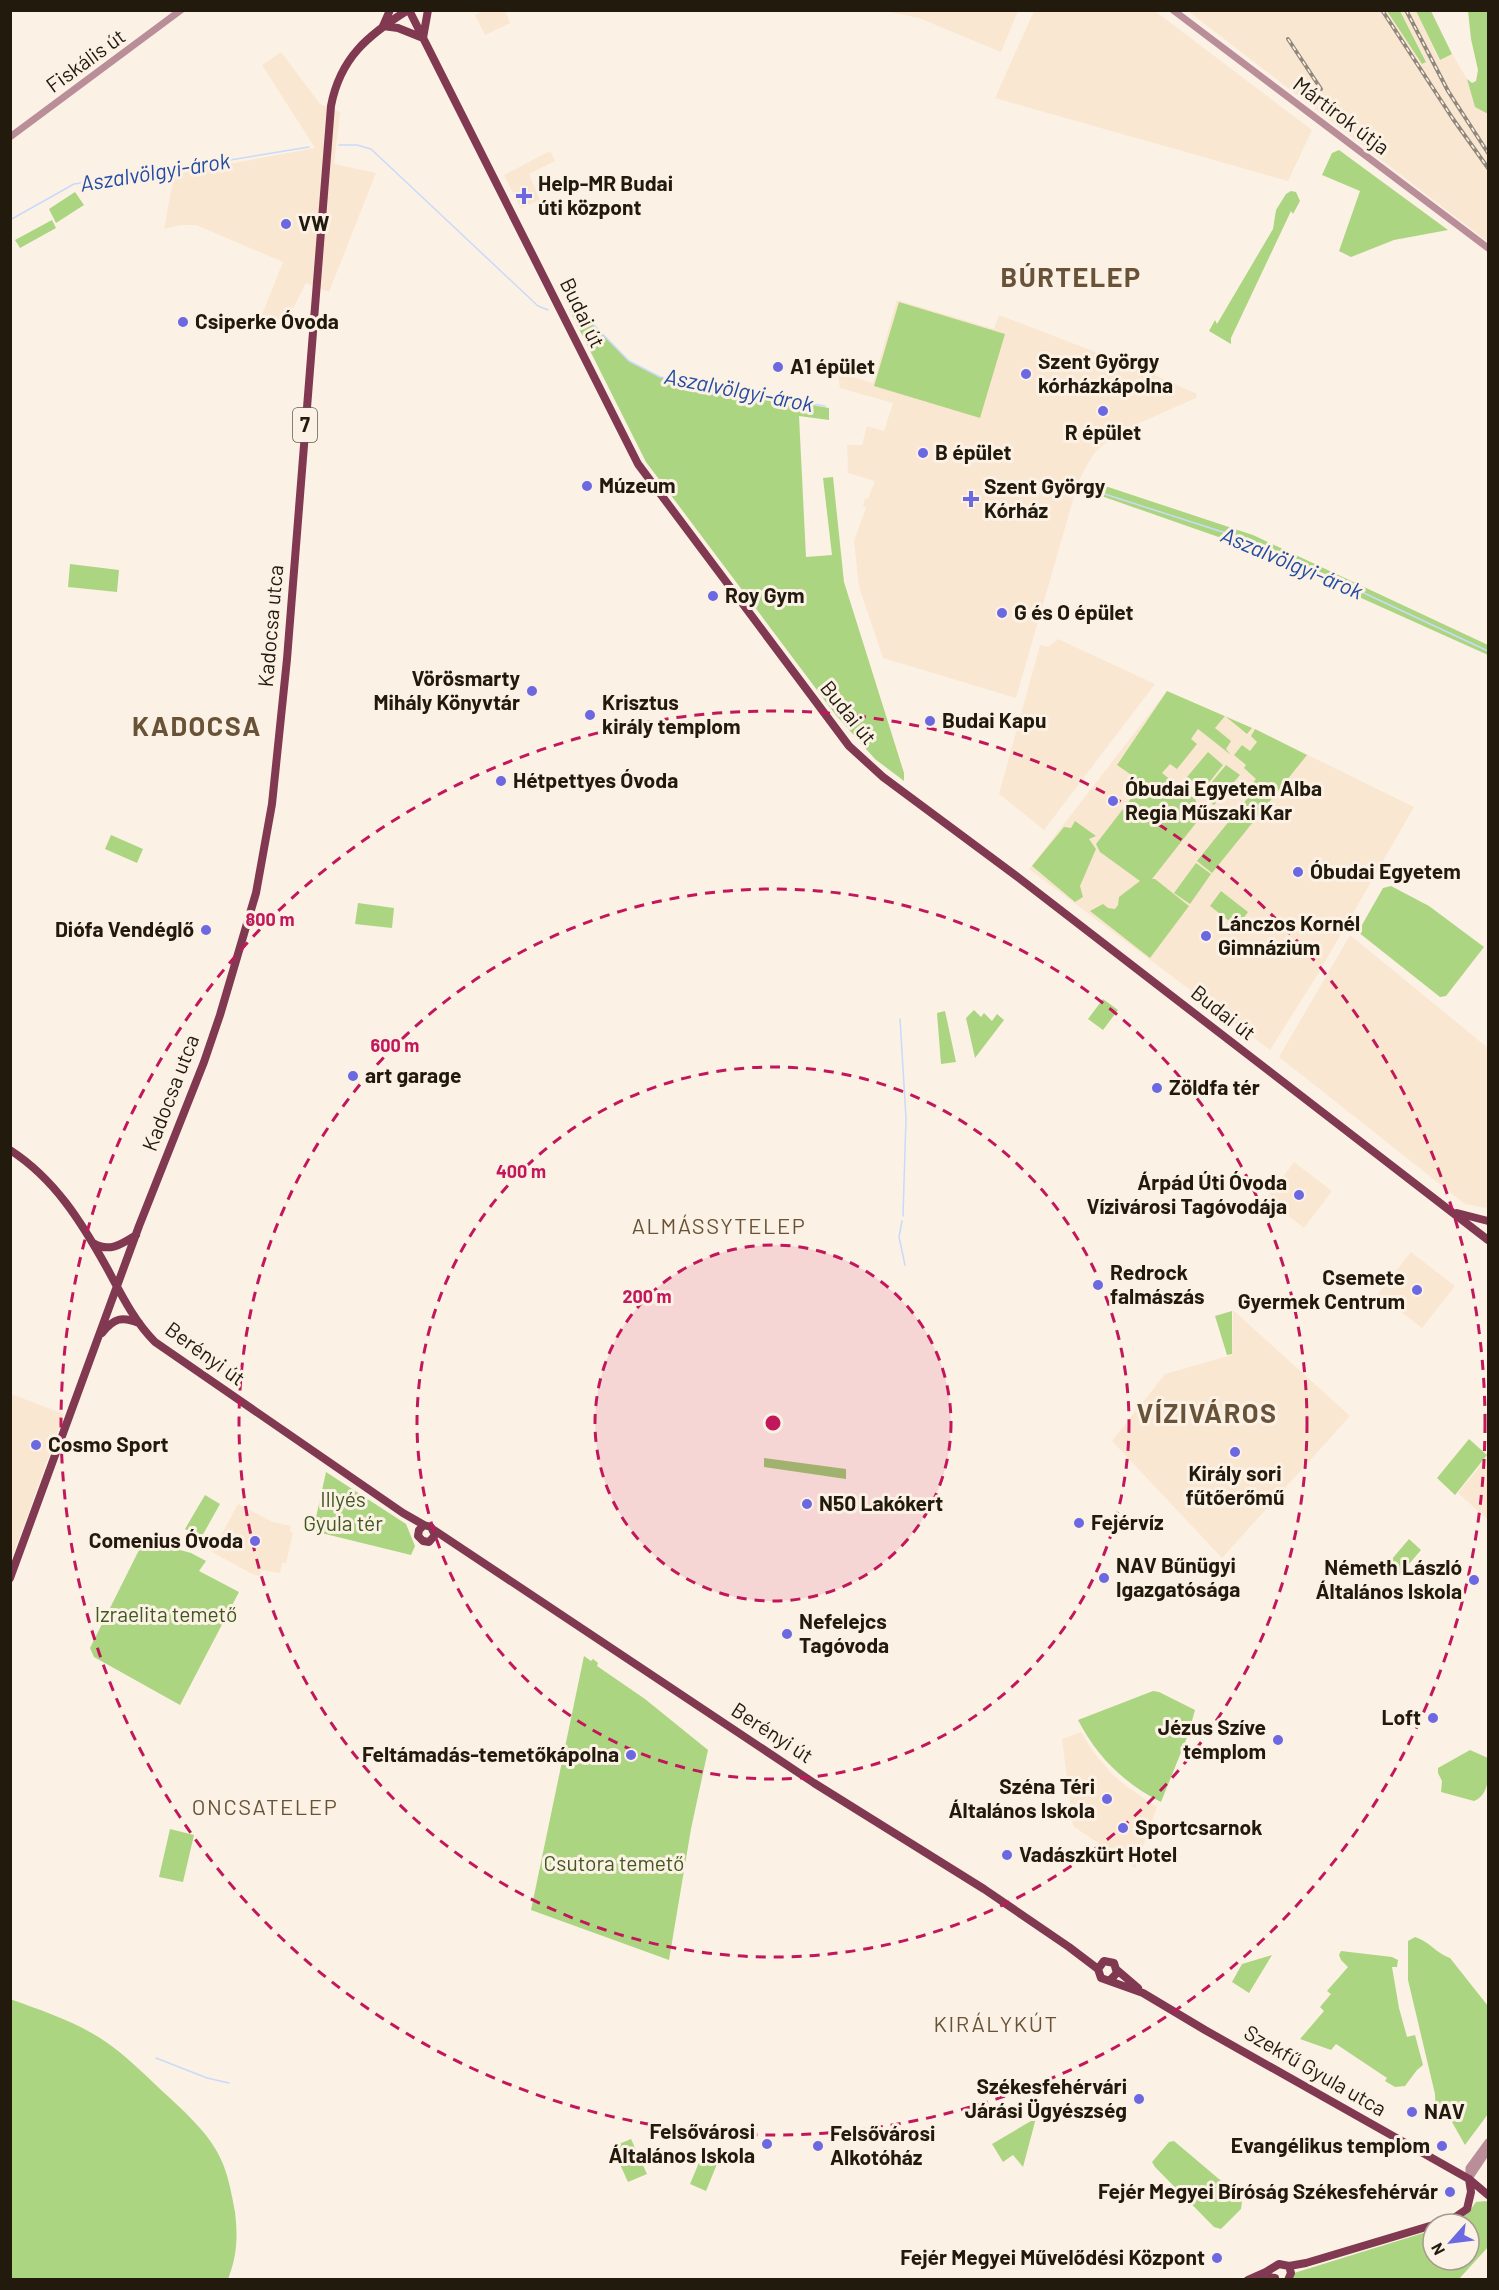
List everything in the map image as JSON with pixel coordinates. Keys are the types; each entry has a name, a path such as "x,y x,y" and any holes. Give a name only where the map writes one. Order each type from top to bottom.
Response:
{"main road":[{"name":"7","path":"383,26 390,10"},
{"name":"Kadocsa utca","path":"117,1288 220,1015 244,937 262,864 272,804 287,659 331,106 337,82 348,62 364,42 383,26 409,10"},
{"name":"Budai út","path":"409,10 638,464 849,746 883,777 1015,875 1488,1240"},
{"path":"383,26 398,28 423,38 428,10"},
{"name":"Berényi út","path":"10,1150 51,1184 72,1210 140,1324 147,1334 164,1349 403,1513 430,1526 814,1783 972,1881 1069,1947 1100,1966 1112,1962 1117,1970"},
{"path":"1451,1211 1488,1221"},
{"path":"92,1242 101,1247 111,1248 121,1245 136,1235"},
{"name":"7","path":"10,1578 117,1288"},
{"path":"97,1340 108,1325 117,1319 128,1319 140,1324"},
{"name":"Berényi út","path":"403,1513 423,1541 432,1540 456,1545"},
{"path":"418,1534 424,1525"},
{"path":"432,1540 435,1535 434,1530"},
{"name":"Berényi út","path":"1100,1966 1101,1978 1110,1979"},
{"path":"1110,1979 1116,1976 1117,1970"},
{"name":"Szekfű Gyula utca","path":"1117,1970 1143,1993"},
{"name":"Szekfű Gyula utca","path":"1110,1979 1143,1993 1469,2179 1488,2195"},
{"path":"1463,2212 1467,2209 1471,2192 1469,2179"},
{"path":"1248,2280 1283,2263 1290,2273 1306,2263 1421,2228"},
{"path":"1259,2276 1276,2279 1274,2268"}],"street":[{"name":"Fiskális út","path":"10,137 181,10"},
{"name":"Mártírok útja","path":"1173,10 1488,248"},
{"path":"1469,2179 1469,2168 1488,2142"},
{"path":"1469,2179 1488,2150"}],"shaded area":[{"path":"484,10 505,11 510,23 485,35 475,15"},
{"path":"884,11 1018,11 1001,52 919,18"},
{"path":"1034,11 1155,11 1312,130 1288,181 995,98"},
{"path":"1188,11 1387,11 1423,64 1426,61 1400,11 1416,11 1439,60 1452,54 1467,79 1475,107 1488,114 1488,242"},
{"path":"281,52 320,104 340,112 334,164 376,173 329,292 306,283 287,321 261,317 283,262 196,225 180,225 164,229 174,174 315,148 262,65"},
{"name":"Help-MR Budai úti központ","path":"550,151 555,161 529,174 540,200 521,208 504,175"},
{"name":"Szent György Kórház","path":"897,300 994,329 999,315 1145,371 1197,394 1196,398 1119,432 1097,450 1088,463 1078,483 1016,698 883,658 859,587 854,541 866,508 863,506 865,498 868,499 875,481 848,473 847,445 862,445 867,426 884,431 893,403 840,388 838,373 873,383"},
{"path":"1058,639 1155,684 1044,830 999,794 1040,645 1048,647"},
{"name":"Óbudai Egyetem","path":"1167,691 1255,729 1414,807 1318,974 1270,1050 1029,869"},
{"path":"1350,935 1488,1048 1488,1205 1486,1208 1465,1204 1279,1057"},
{"name":"Árpád Úti Óvoda Vízivárosi Tagóvodája","path":"1294,1162 1332,1191 1304,1228 1266,1199"},
{"name":"Csemete Gyermek Centrum","path":"1411,1252 1455,1286 1422,1328 1378,1294"},
{"path":"1233,1310 1350,1416 1222,1558 1112,1441 1165,1374 1232,1355"},
{"path":"11,1394 64,1414 11,1561"},
{"path":"1488,1456 1488,1520 1458,1493"},
{"name":"Comenius Óvoda","path":"238,1504 273,1522 291,1526 290,1532 293,1533 286,1563 282,1563 280,1573 261,1570 260,1576 254,1575 212,1552"},
{"name":"Széna Téri Általános Iskola","path":"1081,1732 1111,1773 1157,1807 1135,1868 1073,1826 1062,1739"}],"green space":[{"path":"1387,11 1400,11 1426,62 1422,64"},
{"path":"1416,11 1431,11 1452,54 1440,60"},
{"path":"1468,11 1488,11 1488,114 1475,107 1467,79 1472,83 1476,81 1478,70"},
{"path":"1339,150 1448,230 1394,240 1351,257 1339,251 1360,191 1322,175 1332,153"},
{"path":"1291,191 1296,192 1300,201 1293,214 1291,211 1231,338 1231,344 1209,331 1215,320 1217,324 1273,229 1276,210 1286,194"},
{"path":"75,192 84,205 56,223 49,209"},
{"path":"52,220 56,228 20,248 15,240"},
{"path":"899,302 1005,334 980,418 874,386"},
{"path":"569,309 578,309 629,361 660,377 829,408 829,420 799,416 806,557 832,555 823,478 833,477 844,582 904,773 904,781 875,759 835,714 646,462"},
{"path":"1090,481 1253,535 1488,645 1488,655 1250,548 1087,491"},
{"path":"70,564 119,570 117,592 68,587"},
{"path":"1167,691 1225,716 1215,728 1231,741 1226,749 1231,755 1198,729 1191,739 1197,744 1177,769 1170,764 1162,773 1195,799 1197,804 1188,817 1196,823 1152,879 1189,906 1150,958 1090,911 1103,904 1115,909 1119,897 1140,881 1100,852 1096,844 1143,783 1117,765"},
{"path":"1226,717 1252,728 1247,734"},
{"path":"1255,729 1307,755 1212,873 1197,861 1251,794 1247,790 1256,779 1244,768 1246,765 1234,755 1242,745 1250,751 1257,742 1251,736"},
{"path":"1208,752 1223,765 1203,790 1187,777"},
{"path":"1226,765 1240,775 1214,805 1201,795"},
{"path":"1075,821 1096,836 1089,839 1096,849 1080,886 1083,897 1075,902 1032,866 1064,827 1071,828"},
{"path":"111,835 143,849 137,863 105,849"},
{"path":"1196,863 1211,874 1190,904 1174,893"},
{"path":"1391,886 1429,906 1484,947 1446,996 1440,997 1358,932 1383,888"},
{"path":"1221,891 1248,912 1237,927 1210,906"},
{"path":"358,903 394,908 392,928 355,924"},
{"path":"1103,999 1118,1010 1103,1030 1088,1019"},
{"path":"974,1010 981,1017 984,1013 992,1021 997,1014 1004,1020 975,1058 966,1018"},
{"path":"945,1011 956,1062 941,1064 937,1013"},
{"path":"1232,1311 1232,1354 1227,1355 1215,1316"},
{"path":"1469,1439 1487,1455 1455,1495 1437,1478"},
{"path":"764,1458 846,1469 846,1479 764,1467"},
{"name":"Illyés Gyula tér","path":"326,1472 406,1524 415,1546 411,1555 313,1531"},
{"path":"205,1495 220,1504 201,1538 185,1529"},
{"path":"1409,1539 1421,1550 1398,1577 1386,1566"},
{"name":"Izraelita temető","path":"144,1540 191,1553 206,1561 199,1571 239,1592 180,1705 94,1657 90,1648"},
{"name":"Csutora temető","path":"584,1656 591,1661 593,1659 598,1663 597,1666 645,1699 708,1750 691,1829 669,1960 531,1910"},
{"path":"1153,1691 1195,1710 1188,1735 1161,1802 1136,1787 1113,1768 1094,1746 1078,1720"},
{"path":"1470,1750 1488,1758 1486,1789 1474,1801 1441,1792 1442,1781 1438,1773 1438,1768"},
{"path":"170,1829 194,1835 183,1882 159,1877"},
{"path":"1415,1937 1450,1958 1488,2006 1488,2114 1465,2145 1444,2108 1436,2113 1435,2094 1408,1980 1408,1941"},
{"path":"1341,1951 1392,1957 1398,1960 1397,1967 1392,1967 1399,2008 1407,2037 1415,2035 1423,2065 1405,2086 1395,2087 1385,2081 1387,2078 1336,2044 1331,2050 1300,2039 1324,2011 1320,2007 1331,1994 1327,1991 1348,1967 1341,1960 1339,1955"},
{"path":"1272,1955 1249,1993 1232,1982 1242,1964"},
{"path":"10,1999 72,2023 106,2042 120,2052 186,2113 211,2142 223,2164 235,2212 236,2246 228,2279 11,2279"},
{"path":"1036,2118 1023,2167 1013,2155 1003,2162 992,2144"},
{"path":"631,2139 647,2174 628,2182 612,2147"},
{"path":"1174,2141 1239,2196 1242,2202 1241,2209 1221,2229 1214,2227 1152,2162 1169,2142"},
{"path":"703,2153 719,2159 706,2191 690,2184"},
{"path":"1486,2201 1488,2203 1488,2247 1481,2255 1481,2212 1468,2212 1476,2202"},
{"path":"1421,2234 1421,2272 1465,2272 1459,2279 1292,2280 1294,2273"}],"waterway":[{"name":"Aszalvölgyi-árok","path":"339,145 357,145 371,149 538,306 548,310"},
{"name":"Aszalvölgyi-árok","path":"10,220 74,184 309,147"},
{"name":"Aszalvölgyi-árok","path":"570,305 578,309 629,361 660,377 825,406"},
{"name":"Aszalvölgyi-árok","path":"1089,489 1257,543 1488,651"},
{"path":"900,1019 906,1118 903,1216"},
{"path":"902,1221 899,1237 905,1265"},
{"path":"156,2058 207,2078 229,2083"}],"railway":[{"path":"1382,10 1488,168"},
{"path":"1406,10 1448,91 1488,153"},
{"path":"1288,39 1321,89"}],"place":[{"name":"Help-MR Budai úti központ","path":"524,196"},
{"name":"VW","path":"286,224"},
{"name":"Csiperke Óvoda","path":"183,322"},
{"name":"A1 épület","path":"778,367"},
{"name":"Szent György kórházkápolna","path":"1026,374"},
{"name":"R épület","path":"1103,411"},
{"name":"B épület","path":"923,453"},
{"name":"Múzeum","path":"587,486"},
{"name":"Szent György Kórház","path":"971,499"},
{"name":"Roy Gym","path":"713,596"},
{"name":"G és O épület","path":"1002,613"},
{"name":"Vörösmarty Mihály Könyvtár","path":"532,691"},
{"name":"Krisztus király templom","path":"590,715"},
{"name":"Budai Kapu","path":"930,721"},
{"name":"Hétpettyes Óvoda","path":"501,781"},
{"name":"Óbudai Egyetem Alba Regia Műszaki Kar","path":"1113,801"},
{"name":"Óbudai Egyetem","path":"1298,872"},
{"name":"Diófa Vendéglő","path":"206,930"},
{"name":"Lánczos Kornél Gimnázium","path":"1206,936"},
{"name":"art garage","path":"353,1076"},
{"name":"Zöldfa tér","path":"1157,1088"},
{"name":"Árpád Úti Óvoda Vízivárosi Tagóvodája","path":"1299,1195"},
{"name":"Redrock falmászás","path":"1098,1285"},
{"name":"Csemete Gyermek Centrum","path":"1417,1290"},
{"name":"Cosmo Sport","path":"36,1445"},
{"name":"Király sori fűtőerőmű","path":"1235,1452"},
{"name":"N50 Lakókert","path":"807,1504"},
{"name":"Fejérvíz","path":"1079,1523"},
{"name":"Comenius Óvoda","path":"255,1541"},
{"name":"NAV Bűnügyi Igazgatósága","path":"1104,1578"},
{"name":"Németh László Általános Iskola","path":"1474,1580"},
{"name":"Nefelejcs Tagóvoda","path":"787,1634"},
{"name":"Loft","path":"1433,1718"},
{"name":"Jézus Szíve templom","path":"1278,1740"},
{"name":"Feltámadás-temetőkápolna","path":"631,1755"},
{"name":"Széna Téri Általános Iskola","path":"1107,1799"},
{"name":"Sportcsarnok","path":"1123,1828"},
{"name":"Vadászkürt Hotel","path":"1007,1855"},
{"name":"Székesfehérvári Járási Ügyészség","path":"1139,2099"},
{"name":"NAV","path":"1412,2112"},
{"name":"Felsővárosi Általános Iskola","path":"767,2144"},
{"name":"Felsővárosi Alkotóház","path":"818,2146"},
{"name":"Evangélikus templom","path":"1442,2146"},
{"name":"Fejér Megyei Bíróság Székesfehérvár","path":"1450,2192"},
{"name":"Fejér Megyei Művelődési Központ","path":"1217,2258"}],"district":[{"name":"BÚRTELEP","path":"1071,278"},
{"name":"KADOCSA","path":"197,727"},
{"name":"ALMÁSSYTELEP","path":"719,1226"},
{"name":"VÍZIVÁROS","path":"1207,1414"},
{"name":"ONCSATELEP","path":"265,1807"},
{"name":"KIRÁLYKÚT","path":"996,2024"}]}
